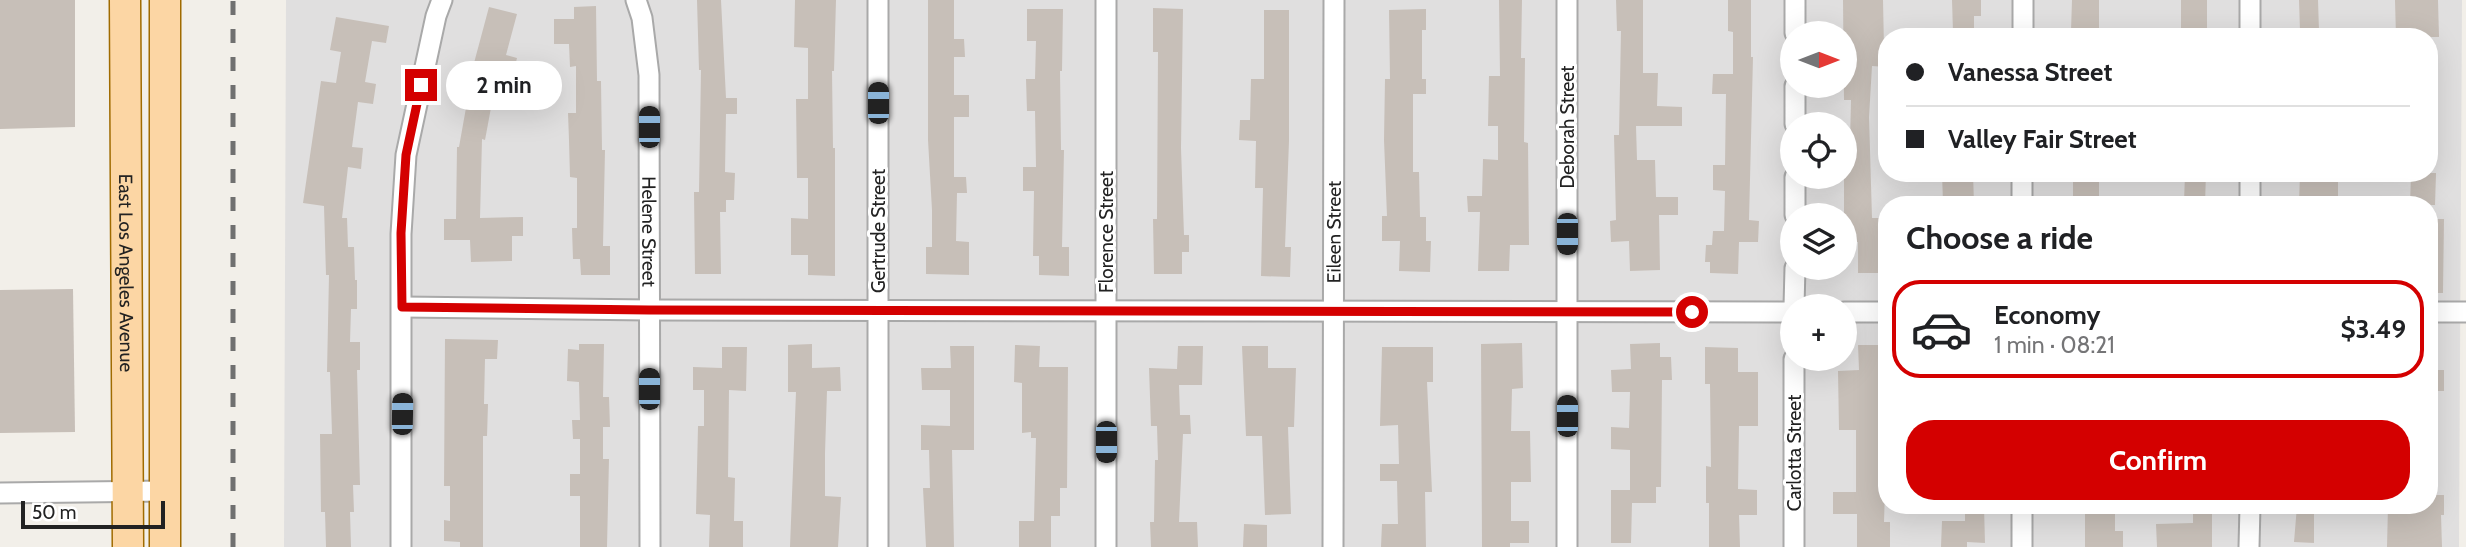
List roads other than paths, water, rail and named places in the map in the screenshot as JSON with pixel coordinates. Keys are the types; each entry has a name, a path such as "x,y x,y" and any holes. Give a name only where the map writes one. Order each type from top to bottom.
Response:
{"main road":[{"name":"East Los Angeles Avenue","path":"125,0 128,547"},
{"name":"East Los Angeles Avenue","path":"165,0 165,547"}],"street":[{"path":"401,547 401,233 406,155 436,16 442,0"},
{"name":"Helene Street","path":"636,0 642,19 649,75 650,547"},
{"name":"Gertrude Street","path":"878,0 878,547"},
{"name":"Florence Street","path":"1106,0 1106,547"},
{"name":"Eileen Street","path":"1333,547 1334,0"},
{"name":"Deborah Street","path":"1567,0 1567,547"},
{"path":"1795,0 1795,21"},
{"path":"2023,0 2023,28"},
{"path":"2250,0 2250,28"},
{"path":"402,307 649,310 1780,312"},
{"path":"1857,312 1878,312"},
{"path":"2438,312 2466,312"},
{"name":"Carlotta Street","path":"1794,371 1794,547"},
{"path":"0,493 165,491"},
{"path":"2022,514 2022,547"},
{"path":"2249,514 2249,547"}],"railway":[{"path":"233,0 233,547"}]}
